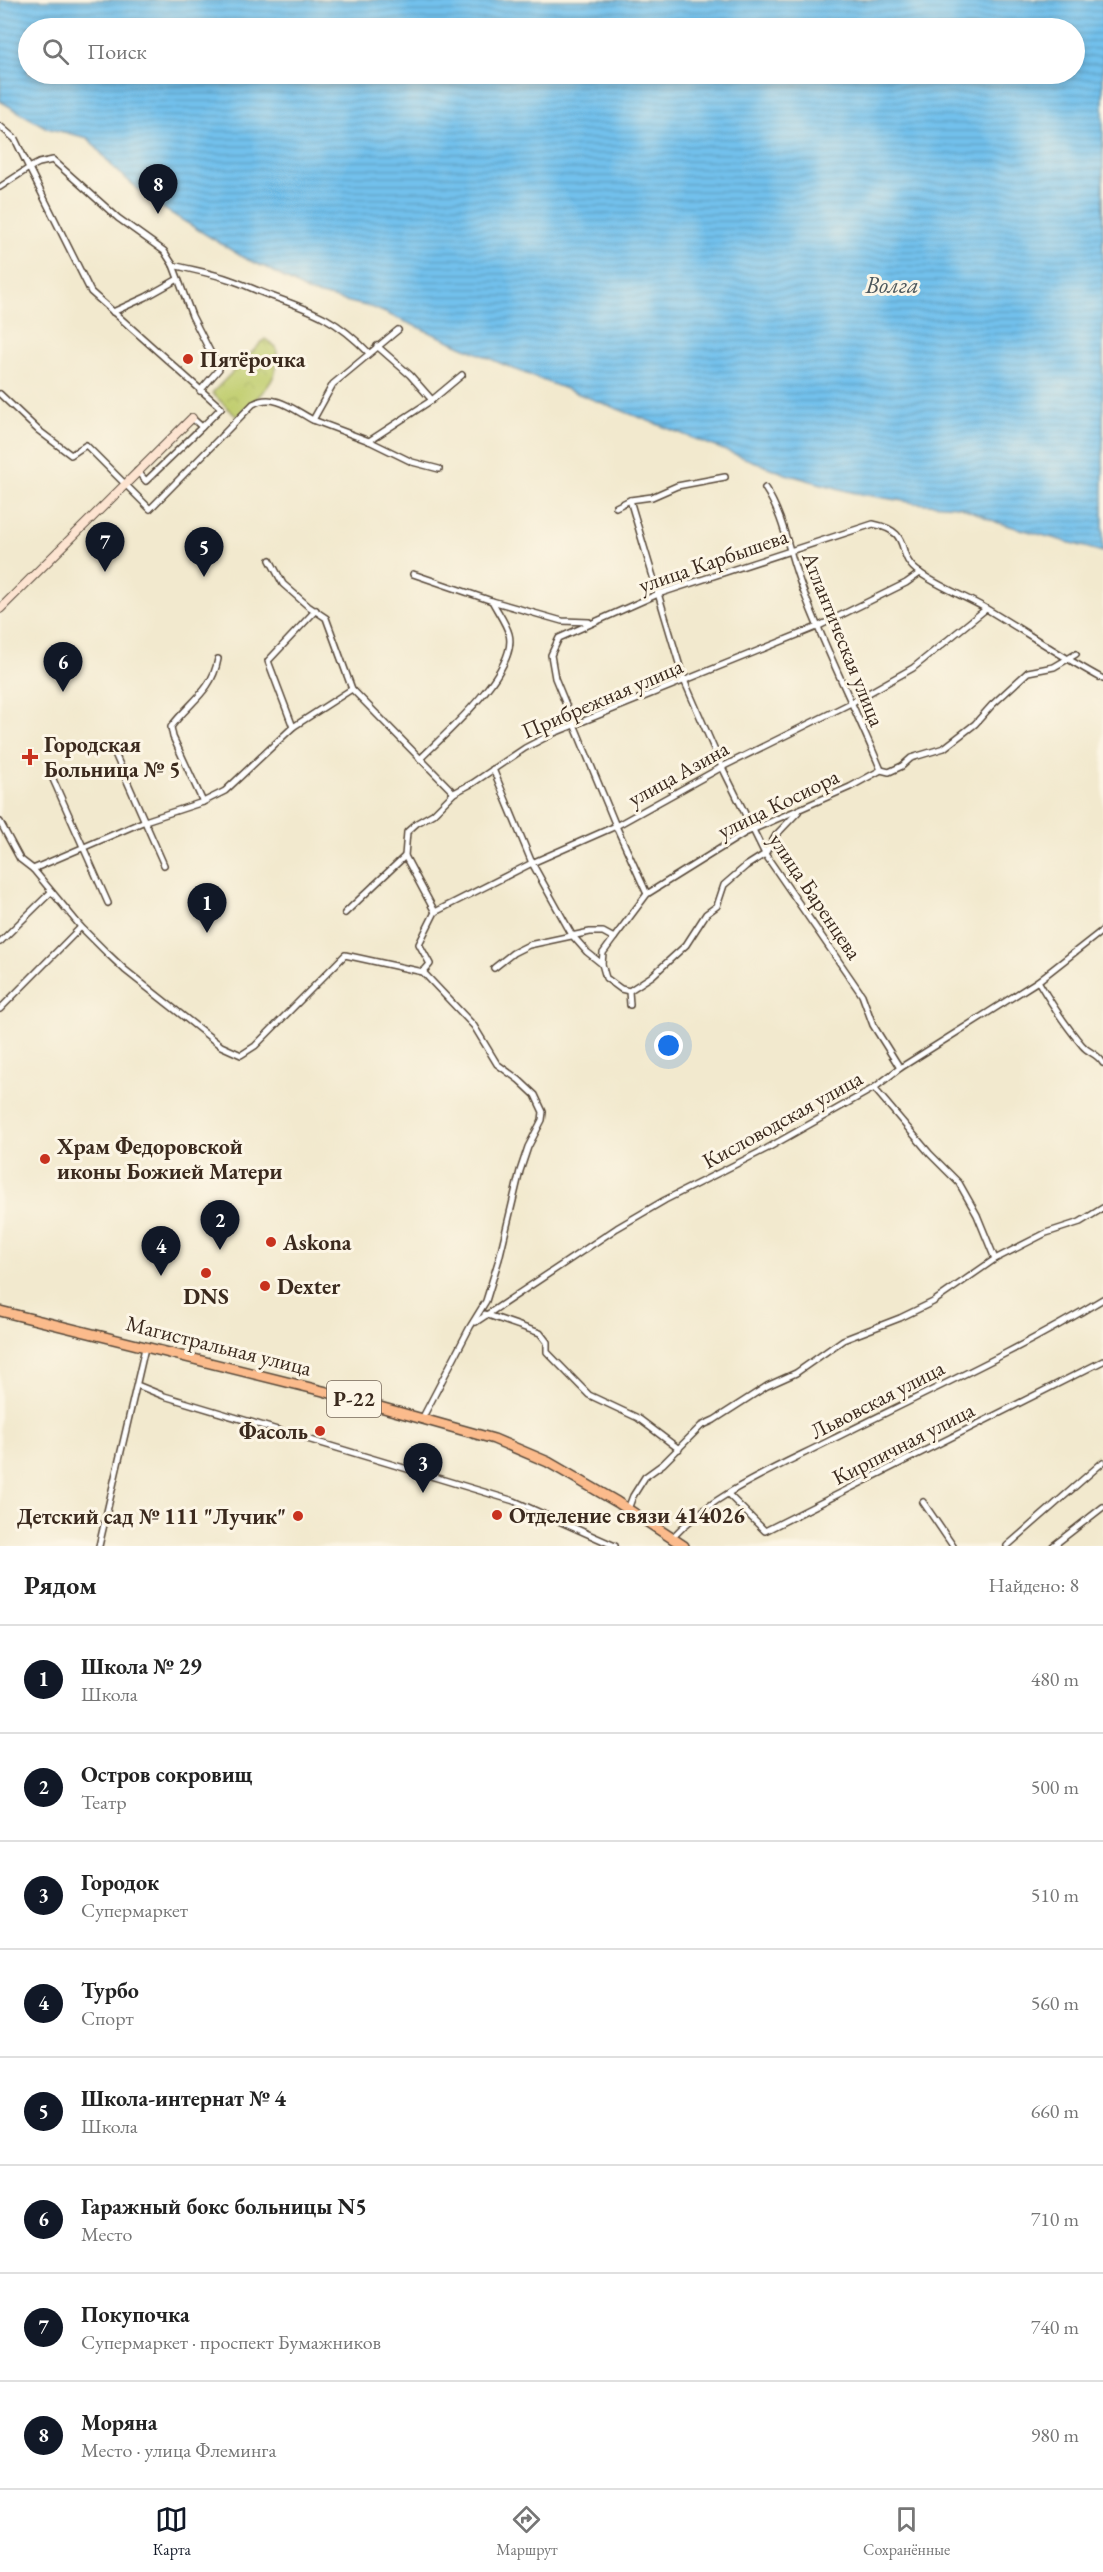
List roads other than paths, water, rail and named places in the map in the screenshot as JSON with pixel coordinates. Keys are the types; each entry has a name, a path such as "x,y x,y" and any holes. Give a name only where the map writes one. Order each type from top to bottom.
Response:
{"highway":[{"name":"Магистральная улица","path":"0,1311 423,1417 494,1439 548,1462 628,1509 684,1546"}],"street":[{"path":"0,126 15,139 91,292 221,408 146,481 137,471"},
{"path":"0,187 39,162 53,160 118,218 164,251 173,265 192,316 219,369 200,391"},
{"path":"173,265 229,279 301,305 351,335 369,353"},
{"path":"113,312 178,279"},
{"path":"313,420 333,384 398,330"},
{"path":"377,346 410,375 432,400"},
{"path":"369,441 432,400 462,375"},
{"path":"0,394 46,437 71,455 86,445 150,509 253,404 263,399 271,398 313,420 369,441 412,462 440,469"},
{"path":"0,609 192,418 202,427"},
{"path":"616,507 630,500 652,497 677,486 724,477"},
{"name":"Атлантическая улица","path":"765,488 772,499 817,627 881,770"},
{"name":"улица Баренцева","path":"630,500 684,680 722,767 765,854 856,987 873,1025 900,1068"},
{"name":"улица Карбышева","path":"647,894 616,826 555,678 551,655 559,638 658,594 873,524 898,533 909,563 921,573 986,609 1068,661 1103,679"},
{"path":"270,560 283,584 326,618 352,689 454,793"},
{"name":"Прибрежная улица","path":"405,856 407,832 417,823 433,814 454,793 525,748 554,733 817,627 906,583 921,573"},
{"path":"413,574 492,601 562,621 594,622"},
{"path":"420,759 489,689 508,652 509,634 492,601"},
{"name":"улица Азина","path":"435,912 532,863 616,826 722,767 851,703 913,668 986,609"},
{"path":"293,727 268,661 316,610"},
{"name":"улица Косиора","path":"602,964 603,953 647,894 752,829 850,787 881,770 889,772 902,766 911,758 944,748 975,724 1028,672 1054,667 1068,661 1076,654"},
{"path":"203,802 171,728 210,686 218,659"},
{"path":"33,869 145,821 203,802 225,791 293,727 352,689"},
{"path":"112,747 164,865"},
{"path":"493,769 532,863 572,934 587,952 602,964 606,978 621,990 630,992 652,976 686,945 706,914 717,906 724,885 746,866 765,854 776,835 804,807"},
{"path":"52,777 108,903"},
{"path":"0,822 20,859 33,869 81,927 125,970 221,1046 241,1055 255,1046 345,955 423,972 474,1026 497,1064 519,1080 534,1095 543,1112 542,1120 528,1147 520,1171 500,1259 486,1301 423,1417"},
{"path":"345,913 405,856 435,912 419,944 430,964 423,972"},
{"path":"0,942 51,892"},
{"path":"0,1009 81,927"},
{"name":"Кисловодская улица","path":"470,1327 485,1314 617,1228 665,1200 766,1149 874,1088 900,1068 1038,981 1103,930"},
{"path":"494,968 513,953 529,945 572,934 603,932 614,938"},
{"path":"1038,981 1061,1019 1084,1048 1097,1054 1103,1063"},
{"path":"630,992 630,1005"},
{"path":"874,1088 930,1154 959,1183 977,1215 995,1260"},
{"path":"628,1509 645,1477 679,1449 701,1426 723,1415 767,1386 796,1373 843,1340 900,1318 933,1302 995,1260 1046,1233 1080,1222 1103,1208"},
{"name":"Львовская улица","path":"672,1538 696,1514 753,1480 1042,1334 1103,1299"},
{"path":"485,1314 540,1333 548,1342 547,1352 589,1395 638,1419 679,1449"},
{"path":"99,1546 145,1348"},
{"name":"Кирпичная улица","path":"728,1494 765,1531 1103,1361"},
{"path":"137,1385 164,1396 514,1501 615,1546"},
{"path":"1007,1546 1103,1462"},
{"path":"923,1502 953,1546"},
{"path":"1053,1546 1103,1507"}],"water":[{"name":"Волга","path":"0,0 1103,0 1103,552 999,523 959,506 915,503 855,493 786,474 514,369 374,308 309,292 246,259 154,203 113,167 88,138 47,128 0,101"}],"place":[{"name":"Моряна","path":"158,214"},
{"name":"Пятёрочка","path":"188,359"},
{"name":"Покупочка","path":"105,572"},
{"name":"Школа-интернат № 4","path":"204,577"},
{"name":"Гаражный бокс больницы N5","path":"63,692"},
{"name":"Городская Больница № 5","path":"30,757"},
{"name":"Школа № 29","path":"207,933"},
{"name":"Храм Федоровской иконы Божией Матери","path":"45,1159"},
{"name":"Askona","path":"271,1242"},
{"name":"Остров сокровищ","path":"220,1250"},
{"name":"DNS","path":"206,1273"},
{"name":"Турбо","path":"161,1276"},
{"name":"Dexter","path":"265,1286"},
{"name":"Фасоль","path":"320,1431"},
{"name":"Городок","path":"423,1493"},
{"name":"Отделение связи 414026","path":"497,1515"},
{"name":"Детский сад № 111 \"Лучик\"","path":"298,1516"}]}
